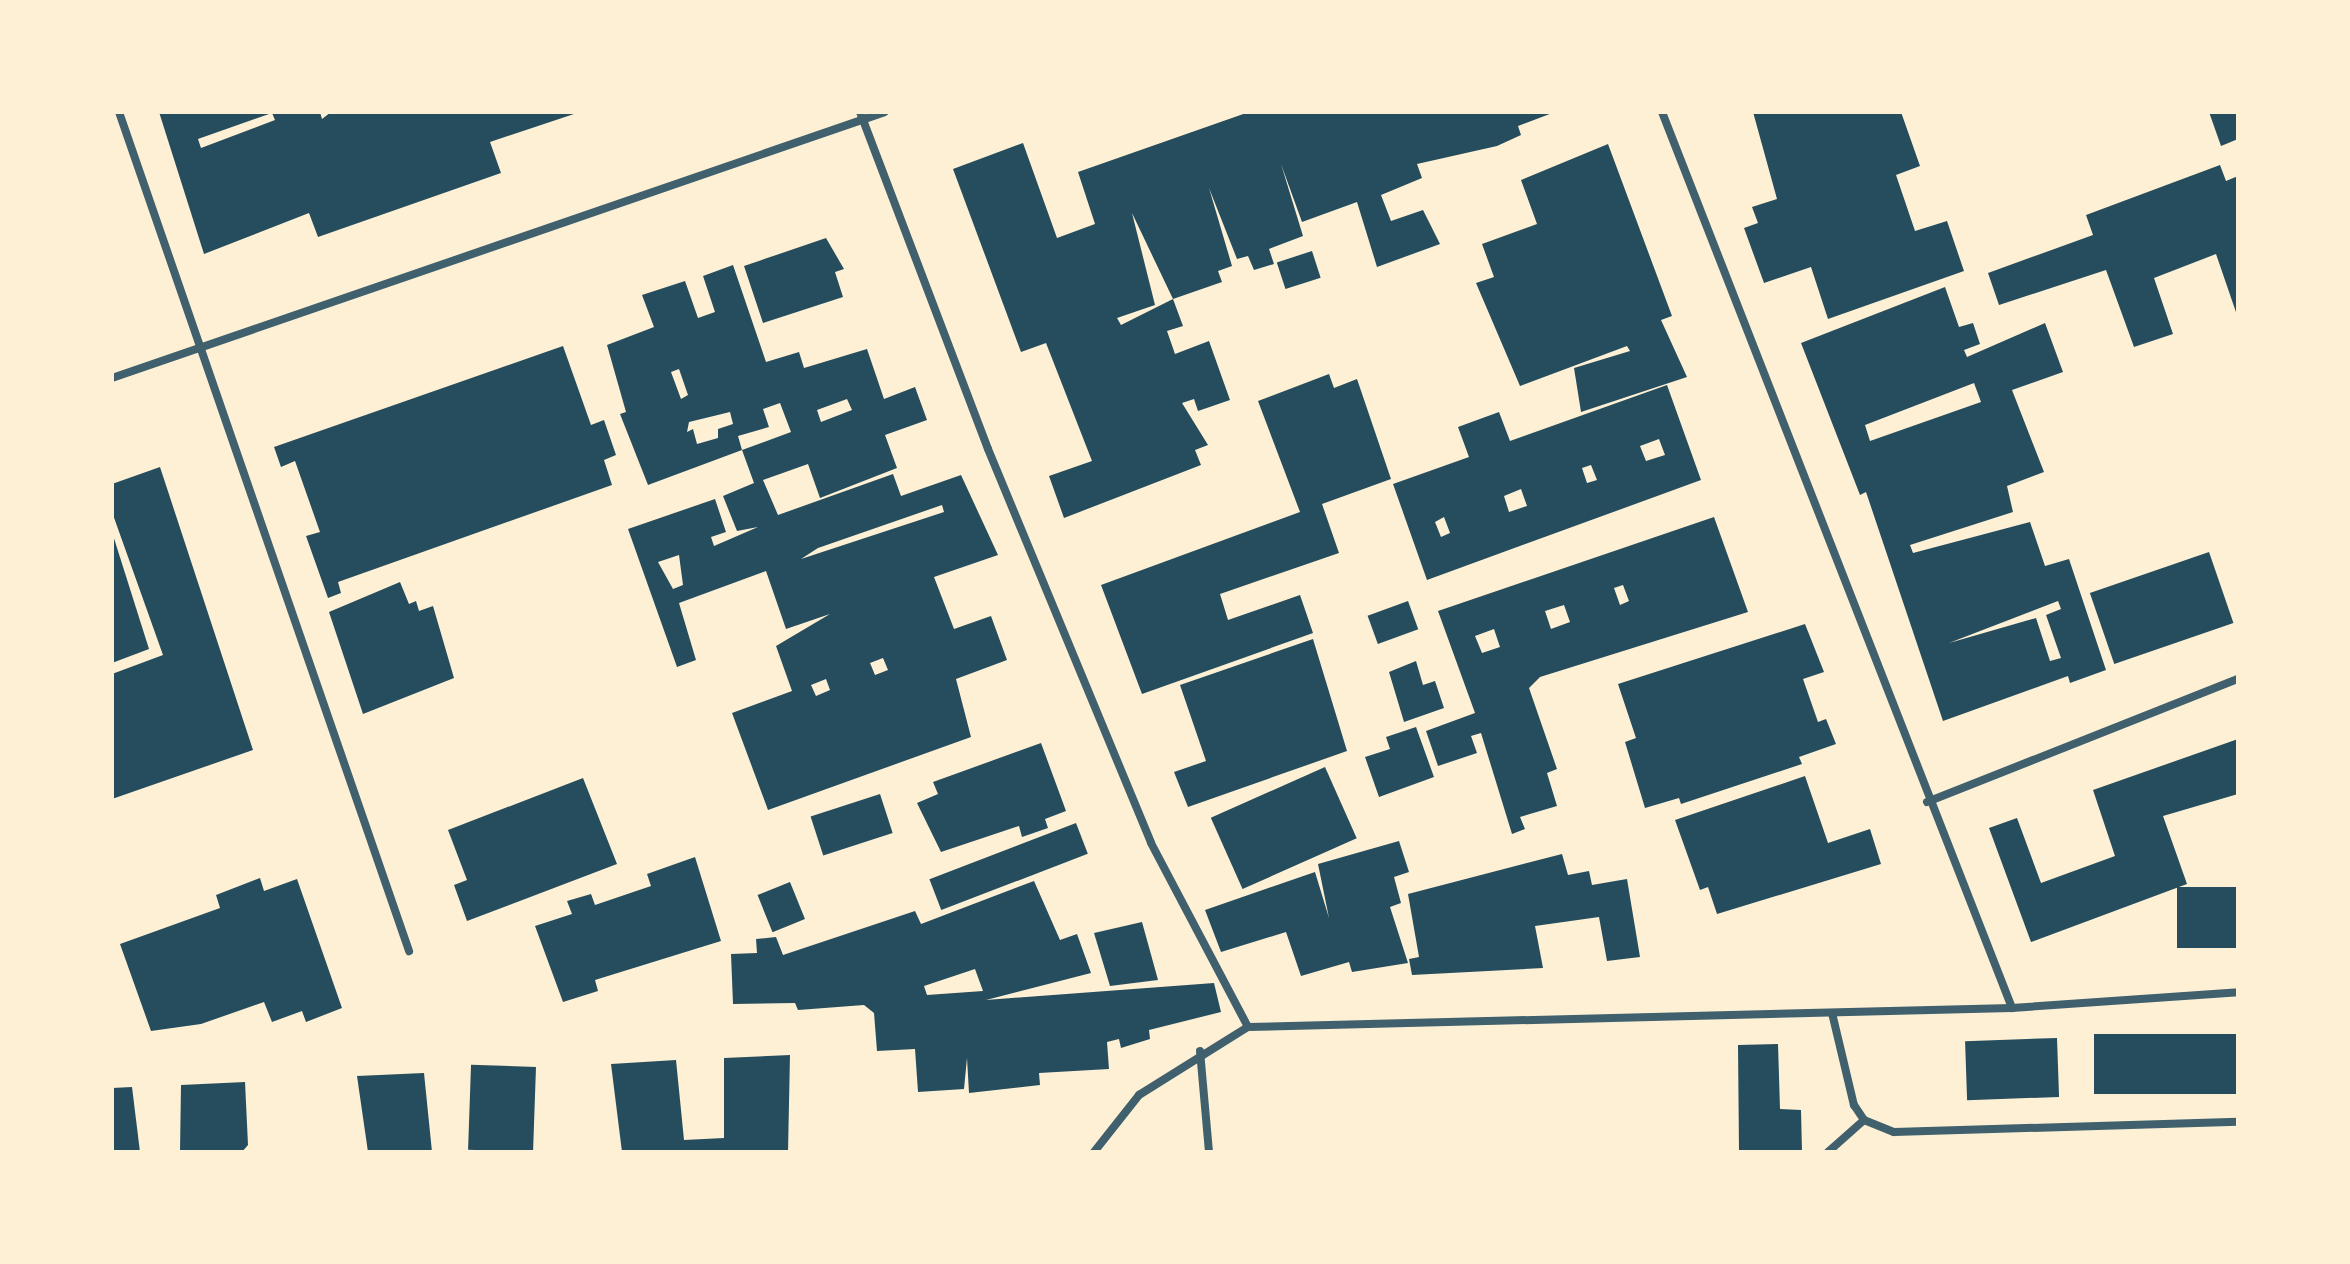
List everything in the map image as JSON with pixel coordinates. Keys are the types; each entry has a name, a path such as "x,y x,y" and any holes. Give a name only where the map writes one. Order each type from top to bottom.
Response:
{"street":[{"path":"119,112 409,951"},
{"path":"112,378 862,116 885,112"},
{"path":"1662,112 1927,802 2012,1008"},
{"path":"862,116 988,449 1151,843 1248,1027"},
{"path":"1927,802 2238,679"},
{"path":"1094,1152 1139,1095 1200,1051 1248,1027 2012,1008 2238,992"},
{"path":"1832,1013 1841,1074 1864,1120 1894,1132 1954,1134 2238,1122"},
{"path":"1200,1051 1209,1152"},
{"path":"1828,1152 1864,1120"}],"building":[{"path":"159,112 320,112 322,119 331,112 577,113 490,142 501,173 318,237 309,213 204,254","holes":["272,113 275,120 201,148 198,139"]},
{"path":"1249,112 1555,112 1518,126 1521,135 1497,146 1417,164 1422,178 1381,195 1391,221 1423,210 1440,244 1377,267 1357,202 1302,222 1281,164 1303,236 1269,249 1274,264 1254,270 1248,256 1237,259 1209,188 1232,266 1218,271 1222,282 1173,299 1183,326 1167,331 1175,354 1209,341 1230,400 1198,411 1194,399 1182,403 1208,445 1195,450 1201,465 1064,518 1049,476 1092,461 1046,343 1021,352 953,169 1023,143 1057,238 1095,224 1078,172","holes":["1132,213 1173,299 1121,325 1117,318 1155,305"]},
{"path":"1753,112 1901,112 1920,166 1896,175 1915,231 1947,221 1964,271 1828,319 1811,267 1764,283 1744,228 1758,223 1752,207 1777,199"},
{"path":"2209,112 2238,112 2238,139 2221,146"},
{"path":"1608,144 1672,316 1661,320 1687,377 1581,412 1574,368 1630,351 1627,346 1520,386 1476,283 1494,277 1482,244 1537,224 1521,180"},
{"path":"2220,165 2226,181 2238,176 2238,318 2216,254 2154,278 2173,334 2134,347 2106,270 1999,305 1988,273 2093,235 2086,215"},
{"path":"826,238 844,269 835,272 843,297 763,323 744,266"},
{"path":"1312,251 1321,278 1285,289 1277,262"},
{"path":"733,265 766,362 799,352 804,368 867,349 884,399 915,387 927,420 885,435 897,468 820,498 808,464 763,480 778,515 893,474 901,496 961,475 998,555 934,577 954,629 991,616 1007,660 956,679 971,737 768,810 732,713 792,691 776,646 830,614 786,629 766,571 679,603 696,660 677,667 628,529 715,499 726,532 711,537 714,546 758,527 737,531 723,496 754,483 742,450 648,485 620,414 626,412 607,345 654,327 642,295 685,281 698,318 715,312 703,276","holes":["679,369 688,395 681,399 671,372","847,399 852,410 821,422 817,410","780,403 791,432 742,450 738,436 769,427 763,409","730,412 733,424 718,429 718,438 697,444 693,429 687,432 689,422","942,505 944,512 801,559 818,548","679,555 683,585 673,589 658,562","883,658 888,670 875,675 870,663","826,679 830,690 816,696 811,685"]},
{"path":"1945,287 1959,327 1973,323 1980,344 1964,350 1967,357 2045,323 2063,372 2012,390 2044,472 2007,486 2013,512 1910,545 1913,553 2030,522 2045,566 2069,559 2106,670 2070,683 2068,676 1943,721 1866,492 1860,495 1801,343","holes":["1974,383 1981,402 1870,441 1865,425","2058,601 2061,609 2046,615 2061,658 2050,661 2036,618 1949,643"]},
{"path":"563,346 591,425 604,420 616,455 604,460 612,485 338,582 341,593 328,598 306,536 320,532 295,461 281,467 274,447"},
{"path":"1329,374 1334,388 1357,379 1391,479 1322,504 1339,553 1220,594 1228,620 1300,595 1313,633 1142,694 1101,585 1300,512 1258,401"},
{"path":"1667,385 1701,480 1427,580 1393,484 1469,457 1458,427 1499,412 1510,441","holes":["1659,439 1665,455 1646,461 1640,446","1591,465 1597,480 1587,483 1582,468","1521,489 1527,506 1509,512 1504,496","1444,517 1450,533 1441,537 1435,522"]},
{"path":"160,467 253,750 112,799 112,674 163,655 112,512 112,484"},
{"path":"1714,517 1748,612 1540,677 1529,688 1557,769 1547,773 1557,806 1520,817 1525,829 1512,834 1481,733 1471,736 1477,753 1438,766 1426,731 1475,713 1438,611","holes":["1623,585 1629,601 1620,605 1614,588","1564,605 1570,622 1551,629 1545,611","1494,629 1500,647 1482,653 1475,636"]},
{"path":"112,532 149,649 112,663"},
{"path":"2209,552 2233,623 2114,664 2090,593"},
{"path":"400,582 409,604 416,601 419,611 433,606 454,678 363,714 329,612"},
{"path":"1408,601 1418,629 1378,644 1368,616"},
{"path":"1805,624 1824,672 1803,679 1818,722 1826,719 1836,744 1799,757 1802,764 1681,804 1679,798 1645,808 1625,742 1636,738 1618,684"},
{"path":"1313,639 1347,751 1188,807 1174,772 1206,761 1180,685"},
{"path":"1416,661 1423,685 1435,681 1444,708 1404,722 1389,672"},
{"path":"1416,727 1434,777 1379,797 1365,757 1390,749 1386,737"},
{"path":"2238,739 2238,794 2163,816 2187,884 2031,942 1989,828 2017,818 2041,883 2115,856 2093,790"},
{"path":"1041,743 1066,811 1045,819 1048,828 1022,837 1019,826 941,852 917,803 938,794 933,782"},
{"path":"1325,767 1357,838 1243,889 1211,818"},
{"path":"1805,776 1828,843 1870,829 1881,864 1717,914 1708,887 1700,890 1675,820"},
{"path":"583,778 617,864 467,921 454,885 467,880 448,830"},
{"path":"880,794 893,833 823,856 811,817"},
{"path":"1076,823 1088,854 941,910 929,879"},
{"path":"1399,841 1409,872 1394,877 1401,903 1390,907 1408,963 1352,972 1349,962 1301,976 1286,932 1221,952 1205,910 1315,872 1329,918 1318,864"},
{"path":"1562,854 1568,875 1589,871 1592,885 1627,879 1640,957 1607,961 1599,917 1535,926 1543,968 1412,975 1409,959 1419,957 1408,894"},
{"path":"695,857 721,941 595,980 598,991 563,1002 535,926 572,914 567,901 591,894 595,905 651,886 647,874"},
{"path":"260,878 264,891 297,879 342,1008 306,1022 302,1011 272,1022 264,1002 201,1024 151,1031 120,944 220,908 216,895"},
{"path":"1034,881 1060,940 1077,934 1091,973 986,1000 1214,983 1221,1012 1149,1030 1150,1039 1121,1048 1119,1039 1107,1042 1109,1069 1039,1073 1040,1085 969,1093 967,1058 964,1089 918,1092 915,1049 877,1051 874,1013 864,1005 798,1010 795,1003 733,1004 731,954 757,953 756,939 776,937 783,955 915,911 921,924","holes":["975,969 983,991 927,995 924,986"]},
{"path":"790,882 805,919 773,932 758,895"},
{"path":"2177,887 2238,887 2238,948 2177,948"},
{"path":"1142,922 1158,980 1110,986 1094,933"},
{"path":"2094,1034 2238,1034 2238,1094 2094,1094"},
{"path":"2057,1038 2059,1097 1967,1100 1965,1041"},
{"path":"1778,1044 1780,1109 1801,1110 1802,1152 1739,1152 1738,1045"},
{"path":"790,1055 788,1152 622,1152 611,1064 676,1060 684,1140 724,1138 724,1058"},
{"path":"471,1065 536,1067 533,1152 468,1150"},
{"path":"424,1073 432,1152 368,1152 357,1076"},
{"path":"245,1082 248,1145 242,1152 180,1152 181,1085"},
{"path":"132,1087 140,1152 112,1152 112,1088"}]}
